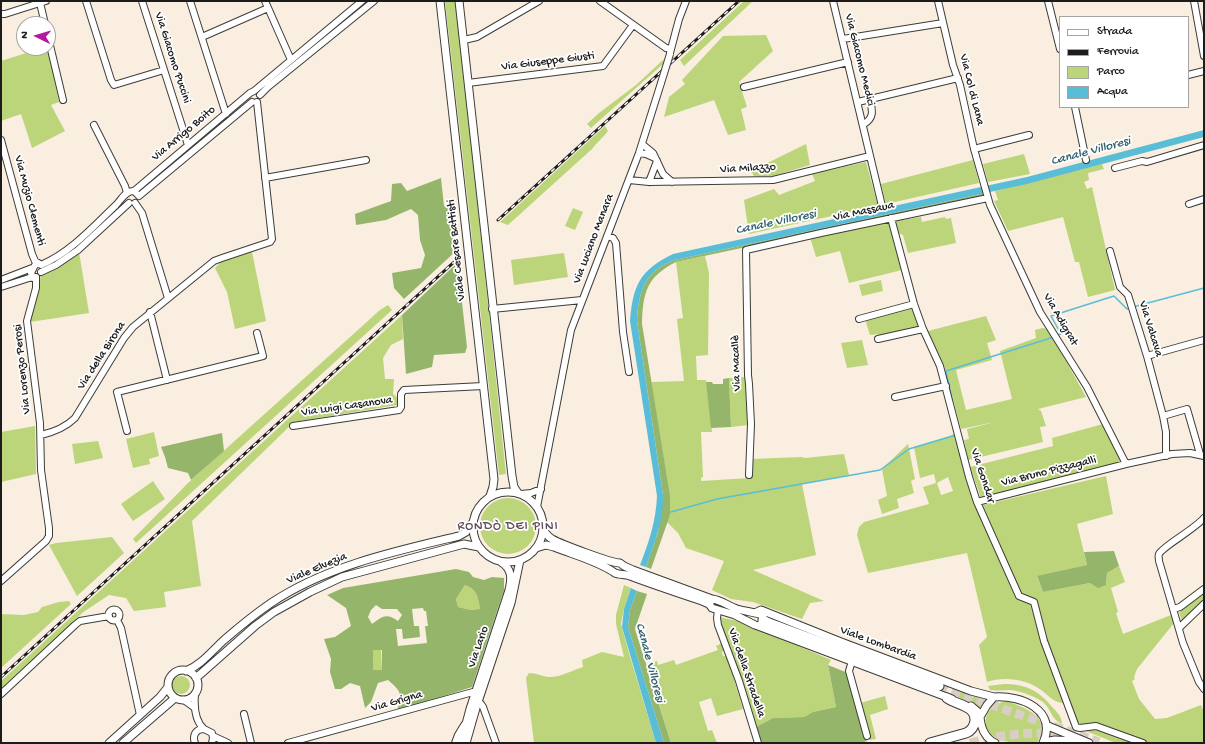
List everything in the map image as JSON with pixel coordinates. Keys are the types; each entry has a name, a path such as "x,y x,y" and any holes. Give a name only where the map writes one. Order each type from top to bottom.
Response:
{"highway":[{"path":"760,623 769,623 939,686"},
{"path":"930,743 966,733 970,731 974,724 975,716 972,710 947,698"},
{"path":"947,743 970,736 981,720"}],"main road":[{"name":"Viale Cesare Battisti","path":"440,1 494,479 490,496"},
{"path":"459,1 492,309 512,476 514,487 519,493"},
{"path":"508,491 519,493 530,499 537,507 543,522 541,539 536,548 528,556 520,560 501,562 488,556 479,547 474,535 473,522 475,513 490,496 499,492 508,491"},
{"name":"Viale Elvezia","path":"109,743 160,697 168,687 168,682 173,674 186,671 196,666 252,617 286,594 336,570 389,554 459,536 466,532 473,522"},
{"name":"Viale Lombardia","path":"543,530 553,539 604,559 620,563 633,570 710,601"},
{"name":"Viale Elvezia","path":"196,678 255,626 274,612 310,592 342,577 464,544 479,547"},
{"name":"Viale Lombardia","path":"536,548 546,545 554,547 613,570 616,573 627,575 710,601 718,600 736,609 762,615 760,623"},
{"name":"Via Lario","path":"466,743 477,703 511,603 520,560"},
{"name":"Via Lario","path":"461,743 466,722 510,585 510,571 501,562"},
{"name":"Viale Lombardia","path":"710,601 712,608 760,623 947,698 964,702 972,706 978,712 985,736 995,743"},
{"name":"Viale Lombardia","path":"755,613 761,610 971,691 994,697 1013,698 1033,706 1043,716 1048,726"},
{"path":"168,687 175,698 188,700 195,694 198,686 196,678 194,675 186,671"},
{"path":"981,720 987,705 994,697"},
{"path":"123,743 175,698"},
{"path":"1081,741 1055,740 1043,742 1048,726 1081,741 1089,743"}],"street":[{"path":"86,1 111,80 114,85 164,70"},
{"name":"Via Giacomo Puccini","path":"142,1 188,145"},
{"path":"190,1 226,114"},
{"path":"265,1 291,60"},
{"name":"Via Arrigo Boito","path":"41,267 58,257 188,145 362,1"},
{"path":"260,95 258,92 251,93 249,100 254,102 260,99 260,95 374,1"},
{"path":"464,40 477,37 539,1"},
{"path":"600,1 670,52"},
{"name":"Via Luciano Manara","path":"537,507 569,336 639,153 679,19 686,1"},
{"name":"Via Giacomo Medici","path":"833,1 864,124 882,206"},
{"name":"Via Col di Lana","path":"938,1 984,184"},
{"path":"1048,1 1059,45"},
{"path":"1194,1 1204,56"},
{"path":"1,14 43,2 44,16"},
{"path":"202,37 268,8"},
{"path":"1196,15 1204,13"},
{"path":"843,39 943,23"},
{"name":"Via Giuseppe Giusti","path":"468,83 603,66 633,25"},
{"path":"53,56 63,100"},
{"path":"744,87 848,62"},
{"path":"1189,75 1204,71"},
{"path":"858,102 958,78"},
{"name":"Via Giacomo Medici","path":"864,124 869,121 871,117 872,110 870,99"},
{"name":"Via Arrigo Boito","path":"131,193 254,102"},
{"name":"Via della Birona","path":"41,435 67,426 75,418 124,338 133,327 150,312 214,261 270,242 272,239 254,102"},
{"path":"1075,108 1086,160"},
{"path":"1,280 32,268 35,265 41,267 56,265 78,250 128,203 135,203 139,200 125,186 94,125"},
{"path":"974,149 1029,135"},
{"name":"Via Muzio Clementi","path":"1,140 32,254 35,261 41,267"},
{"path":"642,144 653,153 663,174 672,182"},
{"path":"1115,168 1147,162 1204,145"},
{"path":"639,153 646,154 656,159"},
{"name":"Via Milazzo","path":"629,180 672,182 773,180 870,156"},
{"path":"649,182 656,159"},
{"path":"265,178 366,160"},
{"name":"Via Adigrat","path":"984,184 987,197 1040,312 1087,387 1126,464"},
{"path":"128,203 126,200 131,193"},
{"name":"Via Massaua","path":"746,250 987,197"},
{"path":"1189,204 1204,199"},
{"path":"135,203 142,213 168,298"},
{"name":"Via Gondar","path":"891,218 914,304 923,329 940,366 959,441 977,502 1019,596 1034,602 1044,641 1076,727 1096,726 1143,743"},
{"path":"607,236 612,238 616,243 623,332 629,372"},
{"name":"Via Macallè","path":"746,250 748,375 751,424 749,475"},
{"name":"Via Valcava","path":"1110,251 1120,286 1128,295 1147,356 1163,416 1166,432 1166,456"},
{"path":"1,287 35,278 41,267"},
{"name":"Via Lorenzo Perosi","path":"32,268 31,275 35,278 36,288 27,321 41,435"},
{"path":"492,309 582,300"},
{"path":"859,319 914,304"},
{"path":"150,312 167,380"},
{"path":"878,339 923,329"},
{"path":"127,431 117,392 262,356 257,333"},
{"path":"1147,356 1204,340"},
{"name":"Via Luigi Casanova","path":"293,426 399,410 401,407 401,394 404,390 483,386"},
{"path":"895,397 946,386"},
{"path":"1163,416 1187,409 1202,455"},
{"path":"1,581 46,541 49,536 41,470 41,435"},
{"name":"Via Bruno Pizzagalli","path":"977,502 1126,464 1183,453 1202,455"},
{"path":"519,493 534,492 541,489"},
{"path":"1204,518 1194,528 1159,554 1159,561 1179,628 1199,682 1204,689"},
{"path":"1173,609 1180,607 1204,589"},
{"path":"1179,628 1204,604"},
{"path":"109,616 111,610 116,610 120,614 117,620"},
{"name":"Via della Stradella","path":"718,610 718,624 739,682 758,743"},
{"path":"109,616 113,620 117,620 121,628 140,715"},
{"path":"1,694 75,625 80,622 109,616"},
{"path":"852,661 849,671 867,736"},
{"name":"Via Grigna","path":"288,743 473,692 475,693"},
{"path":"194,743 198,722 195,708 195,694"},
{"path":"184,700 195,708"},
{"path":"137,702 151,706"},
{"path":"477,703 481,704 483,707 496,743"},
{"path":"244,714 251,743"},
{"path":"198,722 204,729 210,731 213,736 213,743 226,742"},
{"path":"455,743 466,722"},
{"path":"196,731 204,729"},
{"path":"213,736 226,742"}],"green space":[{"path":"445,1 456,1 506,474 499,475"},
{"path":"744,1 753,1 684,66 680,60"},
{"path":"766,35 773,51 739,82 747,107 741,109 746,130 728,135 714,100 664,117 669,97 685,84 682,80 723,36"},
{"path":"17,56 50,56 59,102 51,105 65,131 32,148 21,114 1,121 1,61"},
{"path":"664,59 663,64 591,128 587,124 636,85"},
{"path":"605,126 608,131 592,149 508,225 500,222"},
{"path":"806,144 810,165 773,176 754,176 751,171"},
{"path":"1024,154 1030,174 988,182 983,164"},
{"path":"973,160 979,183 886,204 881,184"},
{"path":"866,162 878,206 749,234 744,200 774,189 779,195 815,181 812,174"},
{"path":"1102,164 1104,169 1088,173 1089,180 1084,182 1087,189 1092,187 1115,290 1088,297 1079,262 1075,262 1063,217 1008,231 994,201 998,200 995,191"},
{"path":"441,178 444,206 452,210 456,251 404,299 394,288 392,273 421,268 425,255 420,240 418,215 411,209 386,220 356,225 355,214 391,201 392,184 401,183 407,191"},
{"path":"985,193 985,196 676,262 652,280 645,295 642,324 670,495 670,515 651,569 646,567 658,532 663,495 637,321 638,306 642,291 654,272 663,265 675,260"},
{"path":"573,208 583,212 575,230 565,226"},
{"path":"921,217 922,222 945,217 946,219 951,218 956,243 908,253 903,235 898,233 895,221"},
{"path":"886,221 890,222 902,270 849,283 840,251 816,257 810,237"},
{"path":"79,252 89,313 30,322 41,275"},
{"path":"252,252 266,321 235,329 227,292 215,268 221,262"},
{"path":"564,253 568,277 514,285 511,260"},
{"path":"705,256 709,273 708,355 696,356 697,380 706,380 712,432 701,432 703,477 701,478 701,481 750,478 751,459 805,458 844,454 849,475 802,484 816,555 753,570 824,601 810,603 802,619 753,602 731,599 712,590 724,561 686,548 678,533 667,522 670,515 670,495 651,382 684,381 677,319 683,318 676,262"},
{"path":"456,264 458,267 467,347 465,353 434,355 432,367 406,374 402,315"},
{"path":"881,280 883,291 862,296 859,285"},
{"path":"388,305 392,310 136,543 133,539 188,483 380,310"},
{"path":"913,307 920,328 879,337 878,334 870,335 865,319"},
{"path":"402,315 403,339 391,345 383,358 385,379 394,379 393,394 397,397 397,405 294,422 192,521 201,586 164,592 166,607 134,611 126,598 109,595 82,613 1,690 1,681"},
{"path":"986,316 996,340 987,343 992,360 956,370 966,410 1012,399 1000,351 1036,338 1035,330 1043,328 1047,329 1086,397 1038,409 1041,411 1046,426 1040,427 1043,442 968,460 964,440 969,439 967,429 995,422 961,429 944,365 928,331"},
{"path":"862,340 868,365 847,368 841,343"},
{"path":"746,377 748,425 731,427 729,378"},
{"path":"729,378 731,427 711,428 706,382 723,384 723,379"},
{"path":"1103,424 1122,462 981,498 970,467 1053,446 1052,438"},
{"path":"35,426 36,474 1,482 1,432"},
{"path":"154,432 159,456 149,459 150,464 133,468 126,439"},
{"path":"222,433 224,451 191,480 188,473 168,468 161,447"},
{"path":"955,433 964,472 974,503 1015,597 1031,603 1041,639 1064,703 1054,700 1035,686 1022,681 1000,679 987,682 979,645 987,637 967,553 868,573 857,535 859,527 864,522 929,504 923,487 936,483 934,474 920,478 914,447 950,436","holes":["948,477 953,491 941,495 937,483"]},
{"path":"98,441 103,458 75,464 72,444"},
{"path":"908,444 915,479 911,481 914,493 897,499 899,508 882,514 878,500 887,496 882,469"},
{"path":"1106,476 1113,514 1077,524 1087,565 1037,577 1043,592 1090,583 1106,585 1107,573 1119,566 1125,582 1111,588 1118,612 1116,613 1123,634 1171,615 1174,623 1137,669 1134,677 1135,679 1132,681 1139,699 1155,719 1167,718 1201,705 1204,712 1204,743 1149,743 1096,724 1077,727 1055,661 1046,640 1037,606 1022,595 983,505"},
{"path":"153,481 165,499 133,521 121,504"},
{"path":"503,498 513,498 528,506 534,515 536,526 534,537 528,546 513,554 503,554 492,549 485,542 480,531 480,521 485,510 492,503"},
{"path":"112,537 124,553 77,596 49,545"},
{"path":"1114,551 1119,566 1107,573 1106,585 1098,588 1090,583 1043,592 1037,576 1087,565 1084,552"},
{"path":"456,569 469,572 473,577 484,580 492,577 504,578 504,590 472,687 397,711 400,701 400,694 388,680 378,683 371,702 365,708 360,686 350,683 341,689 335,689 330,672 331,659 324,639 335,637 351,626 346,608 327,595 343,588","holes":["465,585 472,589 478,597 480,609 471,610 458,607 456,599","376,605 382,609 397,609 402,615 398,621 385,616 372,624 368,617 371,610","423,608 424,611 426,611 428,626 425,626 427,643 398,646 396,629 402,629 403,639 420,637 419,626 414,626 412,609","373,650 382,650 382,670 373,670"]},
{"path":"465,585 472,589 476,594 480,609 471,610 458,607 456,599"},
{"path":"624,585 631,588 621,624 656,743 534,743 526,678 529,673 548,677 566,674 583,667 582,660 602,652 624,657 616,624 616,615"},
{"path":"637,591 647,594 635,629 671,743 664,743 628,627 630,610"},
{"path":"1204,593 1204,600 1182,621 1179,612"},
{"path":"69,601 71,604 1,668 1,614 24,615 38,612 42,607"},
{"path":"719,617 743,622 831,660 828,665 836,707 813,712 804,717 773,718 756,727"},
{"path":"722,643 725,649 722,652 723,656 727,656 743,709 717,716 711,698 699,702 708,731 712,730 717,743 671,743 654,688 645,665 657,661 658,665 674,660 676,665 718,650 716,646"},
{"path":"373,650 381,650 382,670 373,670"},
{"path":"828,665 848,673 867,741 861,743 762,743 756,727 773,718 804,717 813,712 836,707"},
{"path":"177,676 185,676 190,681 188,692 185,694 177,694 172,689 172,681"},
{"path":"1004,684 1019,685 1038,693 1058,713 1062,724 1056,720 1047,706 1037,698 1013,690 990,690 988,686"},
{"path":"957,689 986,699 979,709 975,705 955,696"},
{"path":"885,696 888,709 870,715 876,739 870,740 860,703"},
{"path":"1008,701 1030,711 1040,720 1042,726 1041,734 1037,743 1005,741 998,739 989,732 986,726 986,721 989,711 997,704"},
{"path":"1083,730 1097,730 1136,743 1116,743"}],"water":[{"path":"1204,130 1204,137 1027,184 675,260 660,267 649,278 642,291 637,313 663,495 662,514 655,541 646,567 640,565 652,531 657,496 630,321 631,308 636,288 640,280 653,266 673,254 1027,177"},
{"path":"631,588 637,591 630,610 628,627 664,743 656,743 622,627 624,609"}],"waterway":[{"path":"1133,307 1204,288"},
{"path":"1057,335 1061,334 1051,316 1114,296 1127,309 1129,308"},
{"path":"952,399 946,371 1054,337"},
{"path":"671,512 717,499 880,470 909,449 956,435"}],"tunnel":[{"path":"939,686 1099,742"},
{"path":"970,743 1007,735 1032,733 1069,736"}],"railway":[{"path":"498,220 739,1"},
{"path":"1,677 454,262"}],"district":[{"name":"RONDÒ DEI PINI","path":"508,527"}],"water label":[{"name":"Canale Villoresi","path":"1091,152"},
{"name":"Canale Villoresi","path":"776,223"},
{"name":"Canale Villoresi","path":"649,663"}]}
